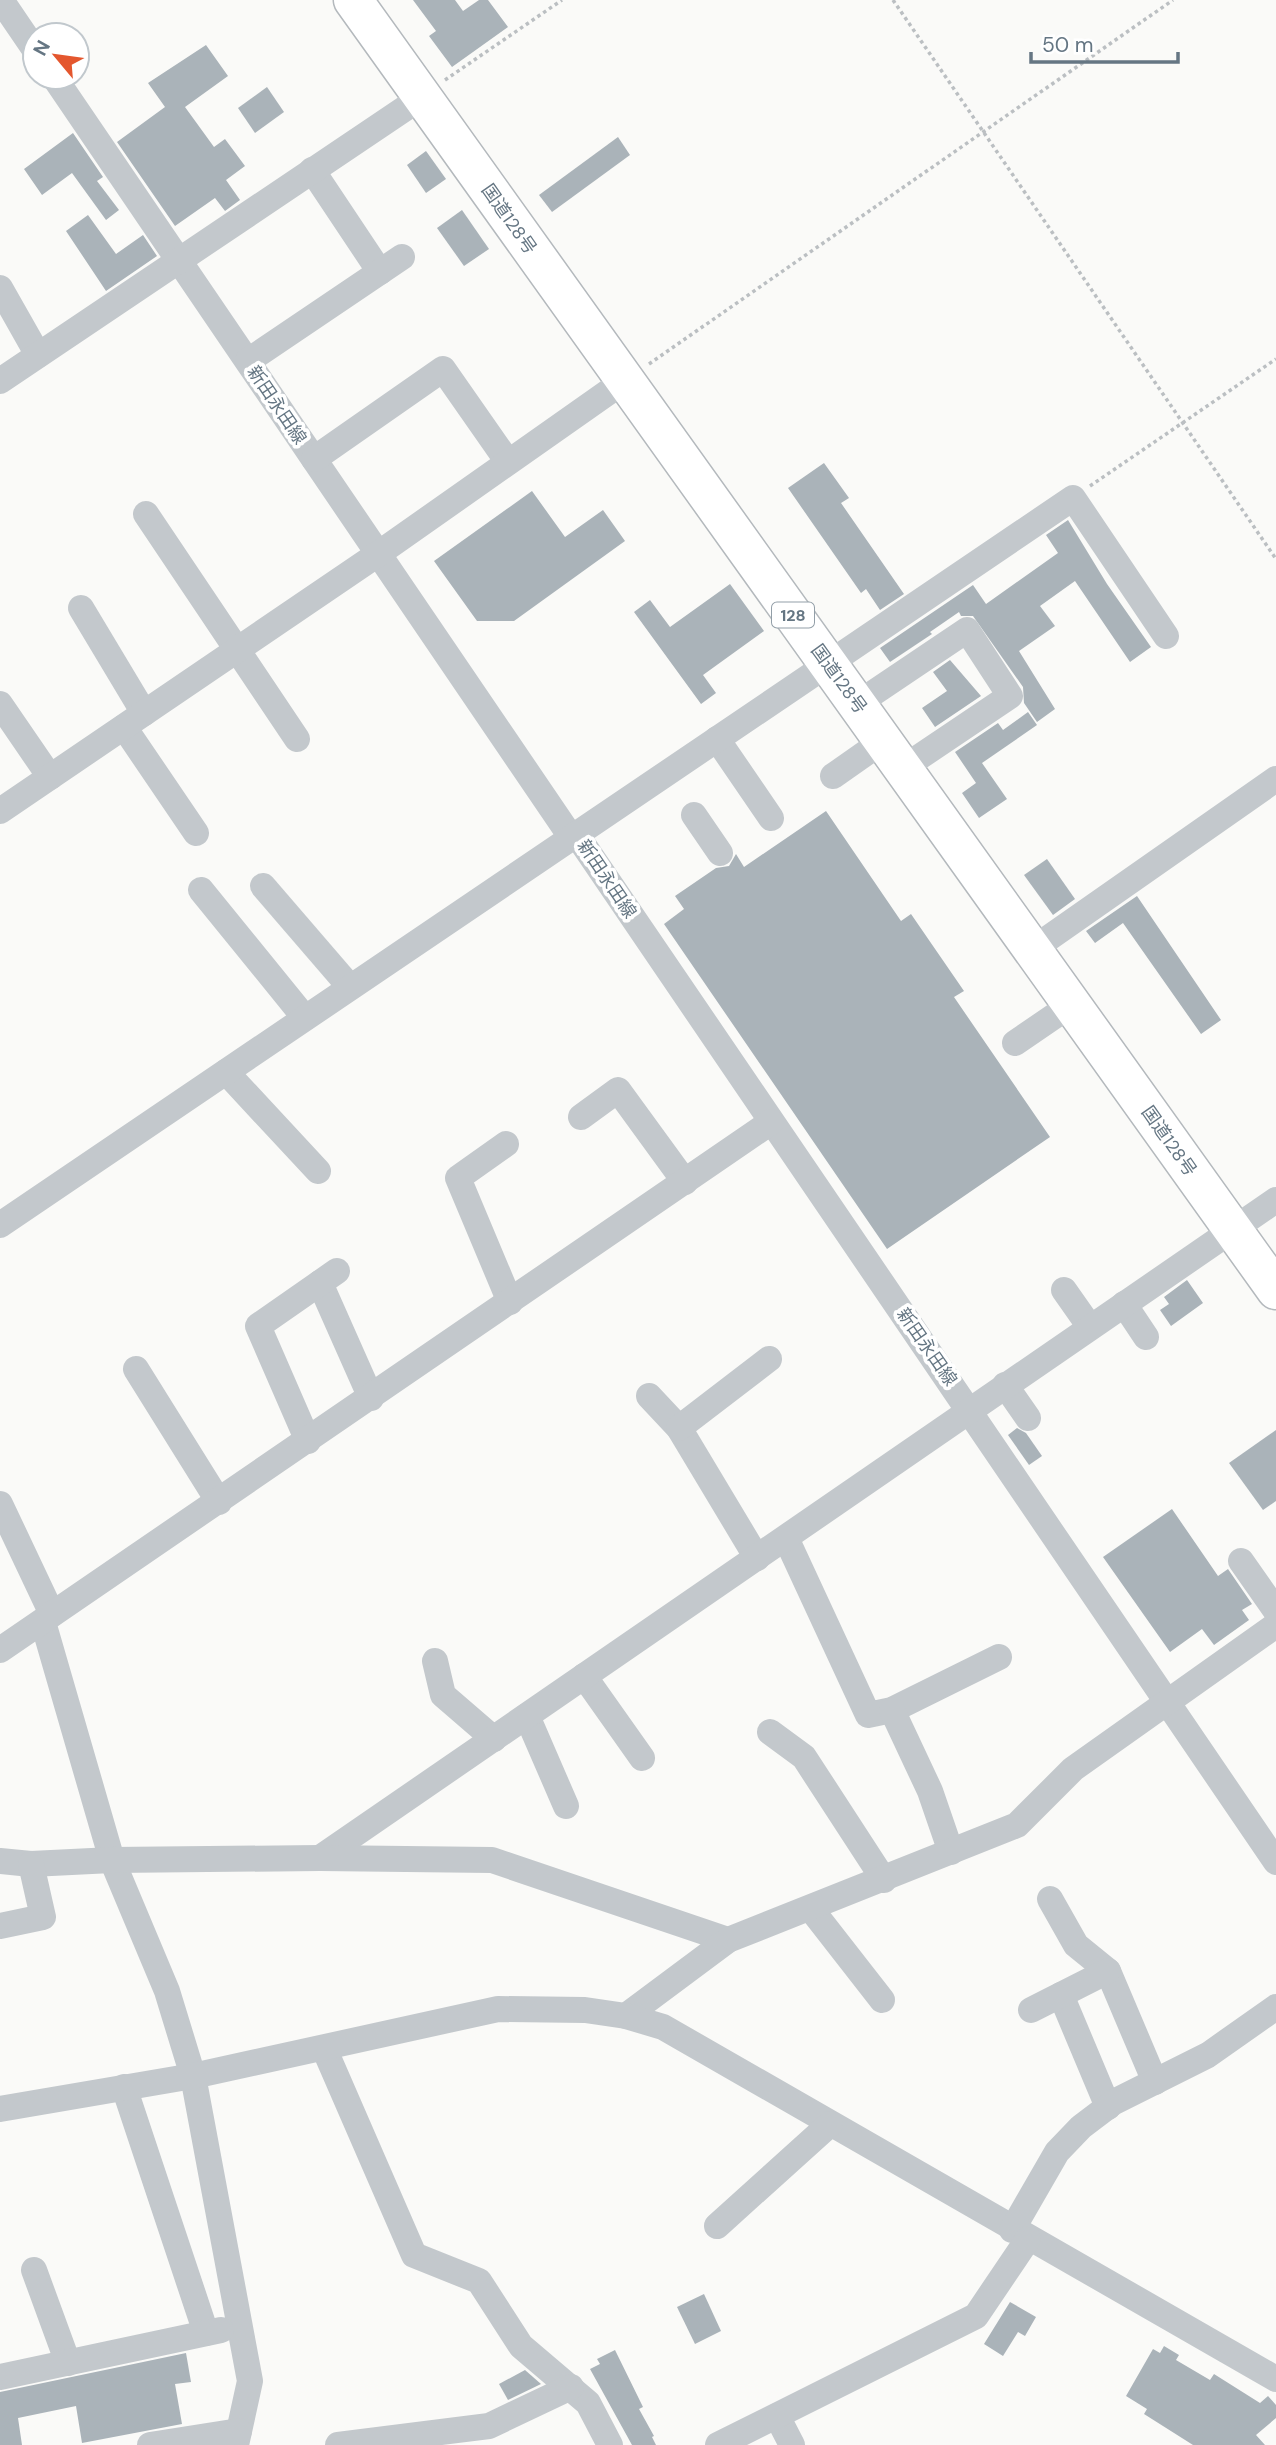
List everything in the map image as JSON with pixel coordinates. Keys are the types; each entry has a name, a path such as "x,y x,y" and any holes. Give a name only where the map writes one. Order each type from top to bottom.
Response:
{"highway":[{"name":"国道128号","path":"354,0 1276,1290"}],"street":[{"path":"1,0 21,29"},
{"name":"新田永田線","path":"64,91 378,554 970,1409 1276,1862"},
{"path":"0,381 422,97"},
{"path":"312,170 380,272"},
{"path":"248,361 402,257"},
{"path":"0,288 38,355"},
{"path":"314,459 443,369 508,462"},
{"path":"0,811 378,554 624,381"},
{"path":"0,1225 1073,498 1166,636"},
{"path":"146,514 297,738"},
{"path":"81,608 134,720 196,834"},
{"path":"833,776 893,754 1010,696 967,630 857,704"},
{"path":"0,704 50,777"},
{"path":"717,739 771,818"},
{"path":"1033,950 1276,779"},
{"path":"694,815 720,853"},
{"path":"263,886 350,987"},
{"path":"201,890 305,1018"},
{"path":"1015,1043 1072,1004"},
{"path":"226,1072 318,1171"},
{"path":"581,1116 618,1090 685,1182"},
{"path":"0,1650 771,1122"},
{"path":"506,1144 458,1178 510,1302"},
{"path":"320,1858 1276,1200"},
{"path":"308,1441 258,1326 328,1277 371,1398"},
{"path":"1064,1290 1090,1327"},
{"path":"1124,1304 1146,1337"},
{"path":"679,1428 769,1359"},
{"path":"136,1368 219,1502"},
{"path":"1005,1385 1028,1418"},
{"path":"649,1396 679,1428 757,1558"},
{"path":"0,1504 47,1618 112,1860 167,1991 193,2076 250,2381 237,2438 150,2445"},
{"path":"786,1538 868,1715 891,1710 999,1657"},
{"path":"1241,1561 1276,1611"},
{"path":"626,2016 728,1940 1017,1825 1073,1769 1276,1625"},
{"path":"435,1661 443,1695 494,1739"},
{"path":"584,1676 642,1758"},
{"path":"891,1710 930,1791 951,1852"},
{"path":"527,1716 566,1806"},
{"path":"769,1732 804,1757 884,1880"},
{"path":"0,1861 32,1864 112,1860 320,1858 492,1860 728,1940"},
{"path":"0,1926 43,1917 32,1864"},
{"path":"1050,1899 1076,1945 1108,1971 1155,2082"},
{"path":"811,1909 882,2000"},
{"path":"1031,2010 1108,1971"},
{"path":"1061,1995 1108,2107"},
{"path":"718,2445 976,2316 1020,2234 1057,2152 1081,2127 1108,2107 1208,2055 1276,2007"},
{"path":"0,2109 193,2076 498,2009 585,2010 626,2016 663,2027 1276,2379"},
{"path":"324,2048 414,2255 479,2281 521,2346 588,2403 610,2445"},
{"path":"124,2087 206,2333"},
{"path":"717,2226 830,2124"},
{"path":"34,2270 68,2363"},
{"path":"0,2377 240,2326"},
{"path":"338,2445 489,2426 572,2387"},
{"path":"777,2416 792,2445"}],"path":[{"path":"422,97 562,0"},
{"path":"893,0 1276,559"},
{"path":"624,381 1173,0"},
{"path":"1073,498 1276,359"}],"building":[{"path":"413,0 455,0 463,11 479,0 488,0 508,27 452,67 429,36 436,31"},
{"path":"206,45 228,76 185,107 214,147 225,139 245,166 226,180 240,200 225,211 215,198 175,226 117,142 165,107 148,83"},
{"path":"267,87 284,112 255,133 238,108"},
{"path":"73,133 103,177 97,181 119,210 106,220 72,173 42,195 24,169"},
{"path":"618,137 630,155 552,212 539,195"},
{"path":"426,151 446,179 426,193 407,165"},
{"path":"462,210 489,249 464,266 437,228"},
{"path":"88,215 116,254 143,235 157,256 106,291 66,231"},
{"path":"824,463 849,498 841,503 904,594 880,610 866,589 861,593 788,488"},
{"path":"532,491 565,537 603,510 625,541 514,621 477,621 434,561"},
{"path":"1068,520 1107,584 1151,647 1130,662 1075,581 1040,606 1055,626 1019,651 1055,709 1037,722 1024,703 1023,687 973,616 961,616 959,612 890,662 880,648 973,585 986,604 1058,553 1046,535"},
{"path":"730,584 764,631 703,675 716,693 701,704 634,612 650,600 670,627"},
{"path":"950,660 981,696 935,727 922,708 947,691 933,672"},
{"path":"1028,712 1037,725 982,763 1007,799 979,818 962,793 976,783 955,752 998,723 1003,730"},
{"path":"826,811 901,921 911,914 964,991 954,997 1050,1137 887,1249 664,924 684,909 675,896 716,868 729,866 736,854 744,867"},
{"path":"1047,859 1075,899 1053,915 1024,875"},
{"path":"1137,896 1221,1020 1201,1034 1123,923 1095,943 1086,931"},
{"path":"1187,1280 1203,1303 1171,1326 1160,1310 1169,1304 1164,1297"},
{"path":"1017,1428 1026,1433 1042,1456 1029,1465 1008,1435"},
{"path":"1276,1430 1276,1501 1263,1510 1229,1463"},
{"path":"1172,1509 1218,1576 1228,1569 1252,1604 1242,1610 1249,1620 1214,1645 1202,1629 1170,1652 1103,1557"},
{"path":"704,2294 721,2331 695,2344 677,2307"},
{"path":"1010,2302 1036,2317 1025,2336 1018,2332 1003,2356 984,2344"},
{"path":"1164,2346 1179,2355 1176,2360 1210,2380 1214,2374 1260,2403 1268,2396 1276,2405 1276,2418 1256,2435 1265,2445 1193,2445 1144,2414 1147,2409 1126,2396 1153,2349 1160,2353"},
{"path":"615,2350 643,2407 639,2409 656,2445 632,2445 590,2369 600,2364 597,2359"},
{"path":"186,2353 191,2382 175,2384 182,2424 82,2443 76,2406 18,2418 22,2445 0,2445 0,2392"},
{"path":"525,2370 541,2384 508,2400 499,2384"}]}
